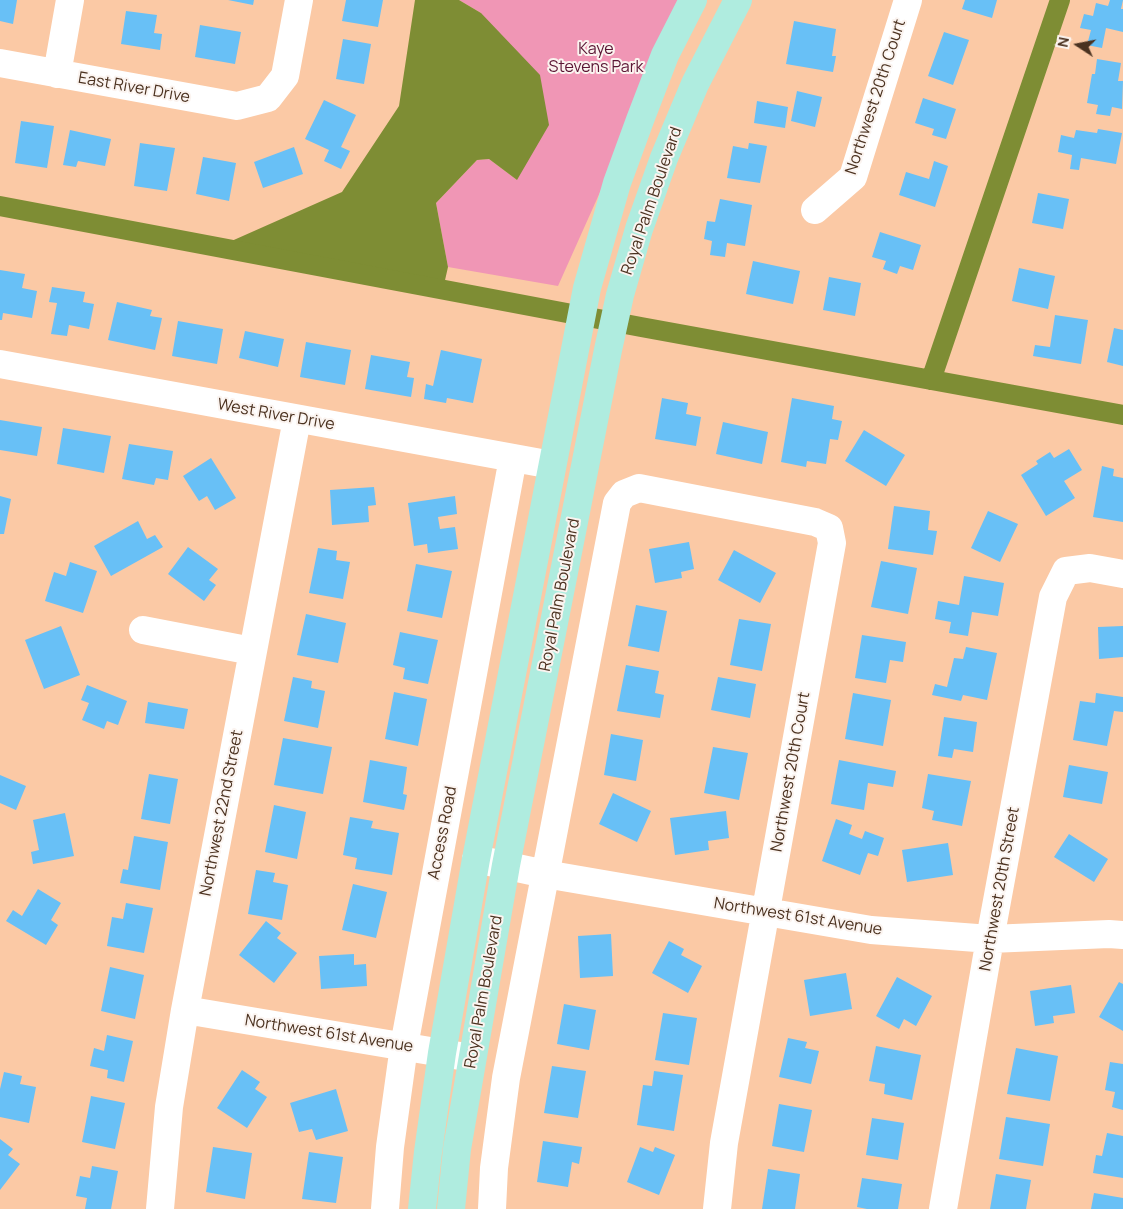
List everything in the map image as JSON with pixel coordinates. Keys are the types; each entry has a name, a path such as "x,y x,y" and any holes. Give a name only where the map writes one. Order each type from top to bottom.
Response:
{"main road":[{"name":"Royal Palm Boulevard","path":"422,1209 442,1053 476,859 587,288 617,183 640,120 665,55 693,0"},
{"name":"Royal Palm Boulevard","path":"451,1209 472,1058 506,865 620,294 664,158 695,84 738,0"}],"street":[{"path":"57,74 70,0"},
{"name":"East River Drive","path":"0,63 237,106 268,98 284,76 299,0"},
{"name":"Northwest 20th Court","path":"815,210 853,177 908,0"},
{"name":"West River Drive","path":"0,364 552,465"},
{"name":"Northwest 22nd Street","path":"160,1209 170,1107 185,1010 297,419"},
{"name":"Access Road","path":"385,1209 390,1147 404,1046 513,458"},
{"name":"Northwest 20th Court","path":"545,874 617,503 624,494 639,488 815,522 829,528 832,543 724,1143 717,1209"},
{"name":"Northwest 20th Street","path":"943,1209 990,939 1053,597 1066,571 1090,568 1123,574"},
{"path":"143,630 252,651"},
{"name":"Northwest 61st Avenue","path":"476,859 545,874 870,930 990,939 1123,935"},
{"path":"492,1209 494,1168 506,1078 545,874"},
{"name":"Northwest 61st Avenue","path":"185,1010 472,1058"}],"green space":[{"name":"Kaye Stevens Park","path":"459,0 686,0 558,286 448,267 436,203 477,160 489,159 517,180 481,13"}],"shaded area":[{"path":"415,0 459,0 481,13 540,75 549,125 517,180 489,159 477,160 436,203 448,267 443,289 218,247 342,192 399,106"}],"building":[{"path":"0,0 17,0 13,24 0,21"},
{"path":"228,0 254,0 253,5"},
{"path":"346,0 383,0 378,27 342,21"},
{"path":"965,0 997,0 992,18 962,9"},
{"path":"1110,0 1123,0 1121,9 1123,9 1123,32 1106,28 1102,48 1087,45 1091,30 1080,28 1084,14 1093,16 1096,3 1108,6"},
{"path":"126,11 157,15 154,33 162,34 160,50 121,44"},
{"path":"794,21 836,29 832,56 836,56 833,72 786,64"},
{"path":"200,25 241,32 235,64 195,57"},
{"path":"944,32 969,40 953,85 928,76"},
{"path":"343,39 371,44 364,84 336,79"},
{"path":"1097,59 1121,63 1118,81 1123,81 1122,109 1112,107 1110,116 1096,114 1098,105 1087,103 1092,74 1095,74"},
{"path":"797,91 822,97 815,127 791,121"},
{"path":"923,98 956,109 946,139 932,135 934,129 915,123"},
{"path":"324,100 356,115 341,147 350,151 341,169 324,161 329,150 305,139"},
{"path":"757,101 788,107 785,128 754,123"},
{"path":"21,121 54,126 47,168 15,163"},
{"path":"1098,129 1122,133 1116,164 1081,158 1079,170 1070,169 1072,155 1058,152 1061,135 1074,138 1076,130 1097,133"},
{"path":"70,130 111,139 105,166 78,161 76,167 63,165"},
{"path":"140,143 175,148 167,191 134,186"},
{"path":"749,143 767,146 760,183 727,178 733,146 748,149"},
{"path":"294,147 303,174 263,188 254,162"},
{"path":"203,157 236,163 229,201 196,194"},
{"path":"934,161 948,166 935,207 899,195 906,172 929,179"},
{"path":"1038,193 1069,199 1063,229 1032,223"},
{"path":"720,199 752,205 745,246 727,243 725,257 710,255 712,241 704,239 707,221 715,222"},
{"path":"880,232 921,245 913,270 900,266 897,274 883,269 886,261 872,257"},
{"path":"753,261 800,271 793,304 746,294"},
{"path":"1019,268 1055,276 1048,309 1012,301"},
{"path":"0,270 25,274 22,288 37,291 32,318 3,313 2,320 0,320"},
{"path":"829,277 861,283 855,316 823,310"},
{"path":"52,287 85,292 83,302 94,304 89,329 69,325 67,336 51,334 57,303 49,302"},
{"path":"117,302 152,310 150,316 162,318 155,350 108,340"},
{"path":"1055,315 1088,320 1081,364 1033,356 1035,345 1050,347"},
{"path":"178,321 223,329 217,364 172,356"},
{"path":"1114,328 1123,330 1123,366 1107,362"},
{"path":"245,331 284,339 278,367 239,358"},
{"path":"306,342 351,350 345,385 300,377"},
{"path":"441,350 482,359 473,403 447,398 446,403 424,399 426,384 433,386"},
{"path":"371,355 410,362 407,377 414,378 411,397 365,389"},
{"path":"662,398 688,403 686,414 701,417 696,446 655,439"},
{"path":"792,398 834,406 832,419 842,421 838,440 830,439 826,464 807,461 806,467 781,462"},
{"path":"0,420 42,427 37,456 0,450"},
{"path":"723,422 768,432 762,464 716,454"},
{"path":"63,428 111,436 104,473 57,464"},
{"path":"864,430 905,455 886,486 845,461"},
{"path":"129,444 173,451 168,480 156,478 154,485 122,479"},
{"path":"1069,449 1082,470 1064,481 1075,498 1046,516 1021,475 1038,464 1036,461 1050,452 1054,458"},
{"path":"211,458 236,498 215,510 207,496 199,501 183,476"},
{"path":"1102,466 1114,469 1113,476 1123,478 1123,522 1093,517"},
{"path":"374,487 376,505 368,506 369,522 332,525 330,490"},
{"path":"0,496 11,499 4,534 0,534"},
{"path":"455,496 457,514 438,517 440,529 455,527 458,549 428,553 427,544 414,546 408,503"},
{"path":"894,506 930,511 928,530 937,531 933,555 888,549"},
{"path":"988,511 1018,524 1000,562 971,548"},
{"path":"138,521 147,539 155,535 163,547 111,576 94,546"},
{"path":"689,542 694,569 681,572 682,578 655,583 649,549"},
{"path":"188,547 218,569 209,580 216,585 204,601 168,574"},
{"path":"318,548 337,551 336,560 350,562 343,599 309,593"},
{"path":"734,550 776,573 760,603 718,580"},
{"path":"881,561 917,568 908,614 871,607"},
{"path":"70,562 97,571 83,613 45,601 54,572 66,576"},
{"path":"416,564 452,571 442,618 407,611"},
{"path":"964,576 1004,583 998,616 972,612 968,636 949,633 951,622 935,619 938,601 959,605"},
{"path":"636,605 667,611 659,652 628,646"},
{"path":"306,614 346,623 338,663 297,655"},
{"path":"739,619 771,624 762,671 730,665"},
{"path":"61,626 80,675 44,689 25,640"},
{"path":"1123,626 1123,657 1099,659 1098,627"},
{"path":"400,632 438,640 428,684 403,679 405,668 393,665"},
{"path":"862,635 906,642 903,662 890,660 886,683 855,678"},
{"path":"966,647 997,653 987,700 963,695 961,701 932,695 935,684 947,687 954,658 963,659"},
{"path":"626,665 659,671 655,693 664,695 660,718 617,711"},
{"path":"293,677 312,681 311,688 325,691 318,728 284,721"},
{"path":"718,677 756,684 750,718 711,710"},
{"path":"87,685 127,701 118,725 107,721 104,729 82,720 89,703 81,700"},
{"path":"394,692 427,699 418,746 385,739"},
{"path":"853,693 891,700 883,746 845,739"},
{"path":"1096,693 1123,697 1123,712 1114,711 1107,746 1073,740 1080,701 1095,703"},
{"path":"148,702 188,709 184,729 145,723"},
{"path":"944,717 977,722 973,752 954,749 952,758 938,756"},
{"path":"611,734 643,740 636,781 604,775"},
{"path":"283,738 332,747 323,794 274,785"},
{"path":"713,747 748,753 739,800 704,793"},
{"path":"370,760 407,767 403,794 407,795 404,810 363,802"},
{"path":"839,760 896,771 893,787 868,783 864,810 831,804"},
{"path":"1069,765 1108,772 1102,804 1063,797"},
{"path":"149,774 178,779 170,824 141,819"},
{"path":"928,774 971,781 962,826 932,820 934,811 922,808"},
{"path":"0,775 26,786 16,810 0,803"},
{"path":"613,793 651,811 637,842 599,824"},
{"path":"274,805 306,812 297,859 265,852"},
{"path":"726,811 729,838 708,841 709,850 675,855 670,818"},
{"path":"65,813 74,856 33,864 31,852 39,850 33,820"},
{"path":"350,817 373,821 371,828 399,833 392,875 355,869 357,858 343,855"},
{"path":"836,819 852,825 849,834 862,839 865,831 884,838 878,856 868,853 860,875 822,861"},
{"path":"1069,834 1108,859 1094,882 1054,857"},
{"path":"134,836 168,842 160,890 120,883 123,869 128,870"},
{"path":"948,843 953,875 907,882 902,850"},
{"path":"256,870 275,873 273,882 288,885 282,920 248,914"},
{"path":"353,884 387,892 376,938 342,930"},
{"path":"38,889 61,903 51,920 58,925 46,945 6,921 13,910 22,916"},
{"path":"126,903 153,908 144,953 107,946 112,917 123,919"},
{"path":"266,921 281,933 277,938 297,953 274,983 239,955"},
{"path":"611,934 613,976 580,978 578,936"},
{"path":"669,941 684,949 681,955 702,966 688,993 652,973"},
{"path":"354,954 354,965 366,964 367,986 321,989 319,956"},
{"path":"110,967 144,975 135,1019 101,1011"},
{"path":"846,973 852,1009 810,1016 804,980"},
{"path":"897,977 932,996 916,1026 904,1019 899,1029 876,1016"},
{"path":"1119,982 1123,984 1123,1031 1099,1017"},
{"path":"1071,985 1075,1013 1053,1016 1054,1023 1035,1026 1030,991"},
{"path":"564,1004 596,1010 589,1050 557,1044"},
{"path":"663,1013 697,1018 689,1065 655,1060"},
{"path":"107,1035 133,1041 124,1082 107,1078 108,1070 90,1066 94,1048 104,1051"},
{"path":"788,1038 807,1042 805,1048 819,1051 811,1084 779,1077"},
{"path":"876,1046 921,1055 912,1100 884,1094 885,1084 869,1081"},
{"path":"1016,1048 1058,1056 1050,1101 1007,1094"},
{"path":"1110,1062 1123,1064 1123,1110 1112,1107 1115,1092 1105,1090"},
{"path":"552,1066 586,1071 578,1118 544,1113"},
{"path":"242,1070 260,1082 255,1089 267,1097 247,1128 217,1108"},
{"path":"654,1071 683,1075 674,1131 637,1125 643,1085 652,1086"},
{"path":"4,1072 22,1076 20,1084 36,1087 29,1123 0,1117 0,1089"},
{"path":"336,1089 348,1131 316,1140 312,1129 299,1132 290,1103"},
{"path":"91,1096 125,1103 115,1149 82,1142"},
{"path":"779,1104 812,1110 804,1152 772,1146"},
{"path":"1006,1117 1050,1124 1043,1166 999,1159"},
{"path":"872,1118 904,1123 898,1160 866,1155"},
{"path":"1107,1133 1123,1136 1123,1178 1093,1173 1096,1155 1102,1156"},
{"path":"0,1139 13,1149 8,1155 20,1164 0,1190"},
{"path":"543,1141 582,1147 579,1164 572,1162 568,1187 537,1182"},
{"path":"213,1147 252,1153 245,1199 206,1192"},
{"path":"640,1147 653,1152 655,1147 675,1155 659,1195 627,1182"},
{"path":"309,1152 343,1157 336,1203 302,1199"},
{"path":"92,1166 118,1171 111,1209 85,1209 87,1198 76,1196 80,1176 90,1178"},
{"path":"768,1169 800,1174 795,1209 762,1209"},
{"path":"996,1174 1031,1180 1026,1209 990,1209"},
{"path":"862,1178 902,1184 898,1209 867,1209 857,1207"},
{"path":"1094,1193 1123,1198 1123,1209 1091,1209"}],"waterway":[{"path":"931,380 1060,0"},
{"path":"0,206 641,327 1123,415"}]}
